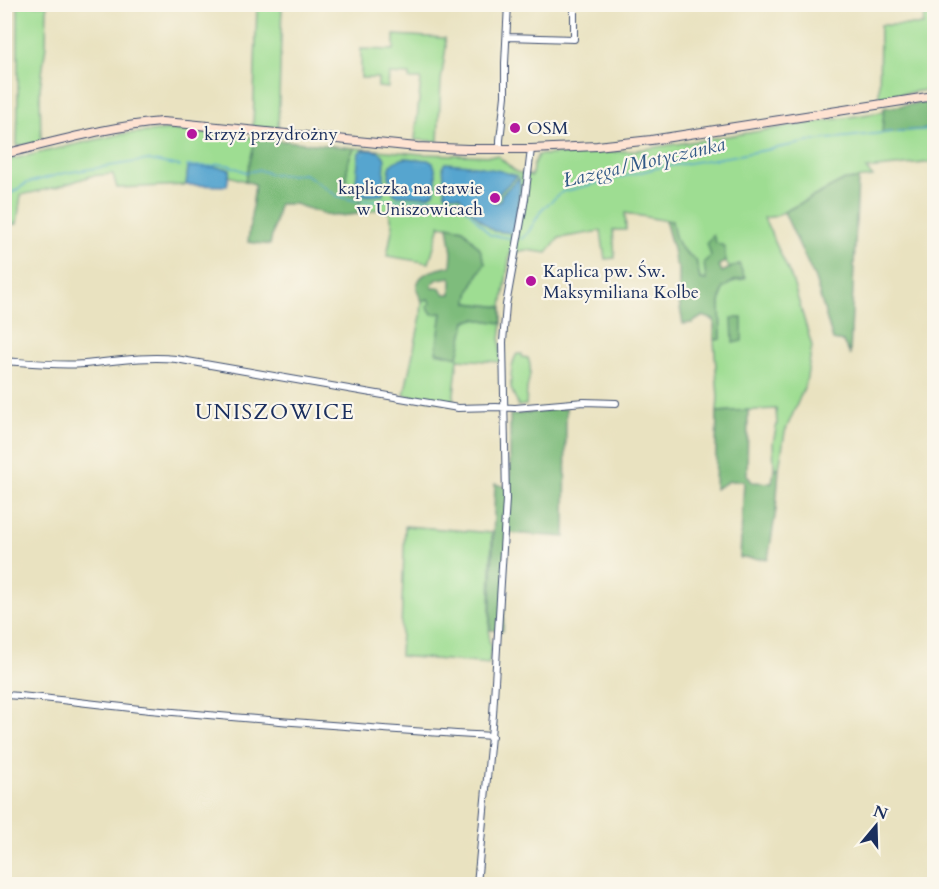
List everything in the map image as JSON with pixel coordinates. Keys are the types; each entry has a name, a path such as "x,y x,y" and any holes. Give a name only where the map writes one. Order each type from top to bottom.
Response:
{"street":[{"path":"500,150 505,96 508,4"},
{"path":"507,37 574,39 574,4"},
{"path":"4,154 104,130 162,122 417,147 500,150 603,146 934,96"},
{"path":"477,885 492,736 506,499 503,342 506,305 520,233 531,149"},
{"path":"4,361 62,365 144,358 176,359 458,408 515,408 584,402 615,403"},
{"path":"4,695 149,710 492,736"}],"green space":[{"path":"18,5 47,5 46,45 40,89 41,142 17,146 18,106"},
{"path":"257,5 282,5 278,130 253,127"},
{"path":"924,15 934,16 934,89 899,94 898,98 879,101 880,25 923,25"},
{"path":"394,35 445,38 438,141 415,140 421,79 409,79 409,75 389,74 388,88 378,87 378,78 361,78 361,49 394,50"},
{"path":"927,102 929,129 882,133 884,108"},
{"path":"934,104 934,162 866,169 873,177 845,180 776,216 764,218 792,279 812,346 806,383 785,432 779,468 774,468 773,443 777,424 776,409 717,412 714,340 721,339 720,303 723,287 744,279 739,264 730,269 726,262 724,246 711,256 706,280 700,279 696,260 678,244 672,222 625,213 626,230 613,230 615,258 605,259 601,231 559,238 547,253 526,250 510,253 502,307 468,303 472,287 485,263 463,229 440,225 429,263 387,256 393,225 389,212 378,209 358,214 361,198 349,193 348,188 348,164 355,148 422,154 498,156 516,172 532,176 538,155 631,151"},
{"path":"172,130 256,138 245,181 229,176 230,169 188,167 186,185 117,188 113,174 91,176 21,195 17,224 5,225 4,161 121,134"},
{"path":"256,138 355,148 348,164 347,182 349,193 361,198 358,214 340,216 324,214 295,204 279,204 270,245 248,242 255,184 245,181"},
{"path":"858,179 850,354 843,342 833,340 815,279 784,212 845,180"},
{"path":"665,220 672,221 678,244 696,260 700,279 706,280 704,262 711,256 707,243 713,235 716,243 724,246 726,262 719,265 722,272 739,264 745,278 734,281 723,288 720,303 721,339 714,340 714,320 703,316 692,323 683,324 679,302 679,269 675,262"},
{"path":"448,226 463,229 480,249 485,263 472,287 468,303 502,307 502,323 475,319 466,321 458,357 436,352 442,313 432,314 427,306 431,303 428,299 422,301 417,288 418,282 425,274 451,266 452,253","holes":["451,277 451,294 445,294 439,288 432,288 432,284 438,279"]},
{"path":"429,299 442,312 437,353 462,336 466,321 475,319 502,323 500,362 458,359 453,403 404,395 421,316 422,301"},
{"path":"732,318 742,318 742,341 733,343"},
{"path":"517,354 528,358 530,368 526,405 518,406 511,384"},
{"path":"566,408 565,537 508,533 503,631 490,630 495,484 510,488 510,415"},
{"path":"748,410 747,475 752,482 772,483 774,468 779,468 776,510 768,559 740,558 744,481 729,481 715,489 717,412"},
{"path":"405,526 492,533 489,664 400,656"}],"water":[{"path":"377,151 384,157 383,195 372,196 355,192 359,152"},
{"path":"405,158 428,160 433,163 436,178 434,193 428,196 395,195 390,185 391,165"},
{"path":"445,163 482,167 517,176 499,193 492,194 491,198 495,203 499,202 501,195 519,178 515,229 511,233 494,231 481,221 459,196 445,194 443,166"},
{"path":"188,167 230,169 227,186 186,185"}],"waterway":[{"name":"Łazęga/Motyczanka","path":"521,239 528,233 542,209 562,192 657,168 819,140 934,129"},
{"name":"Łazęga/Motyczanka","path":"4,198 27,183 65,173 148,160 180,166"},
{"name":"Łazęga/Motyczanka","path":"187,166 218,164 246,172 259,170 271,174 305,174 337,196 357,201 449,198 460,201 490,235 517,239"}],"place":[{"name":"OSM","path":"515,128"},
{"name":"krzyż przydrożny","path":"192,134"},
{"name":"kapliczka na stawie w Uniszowicach","path":"495,198"},
{"name":"Kaplica pw. Św. Maksymiliana Kolbe","path":"531,281"}],"district":[{"name":"UNISZOWICE","path":"275,412"}]}
